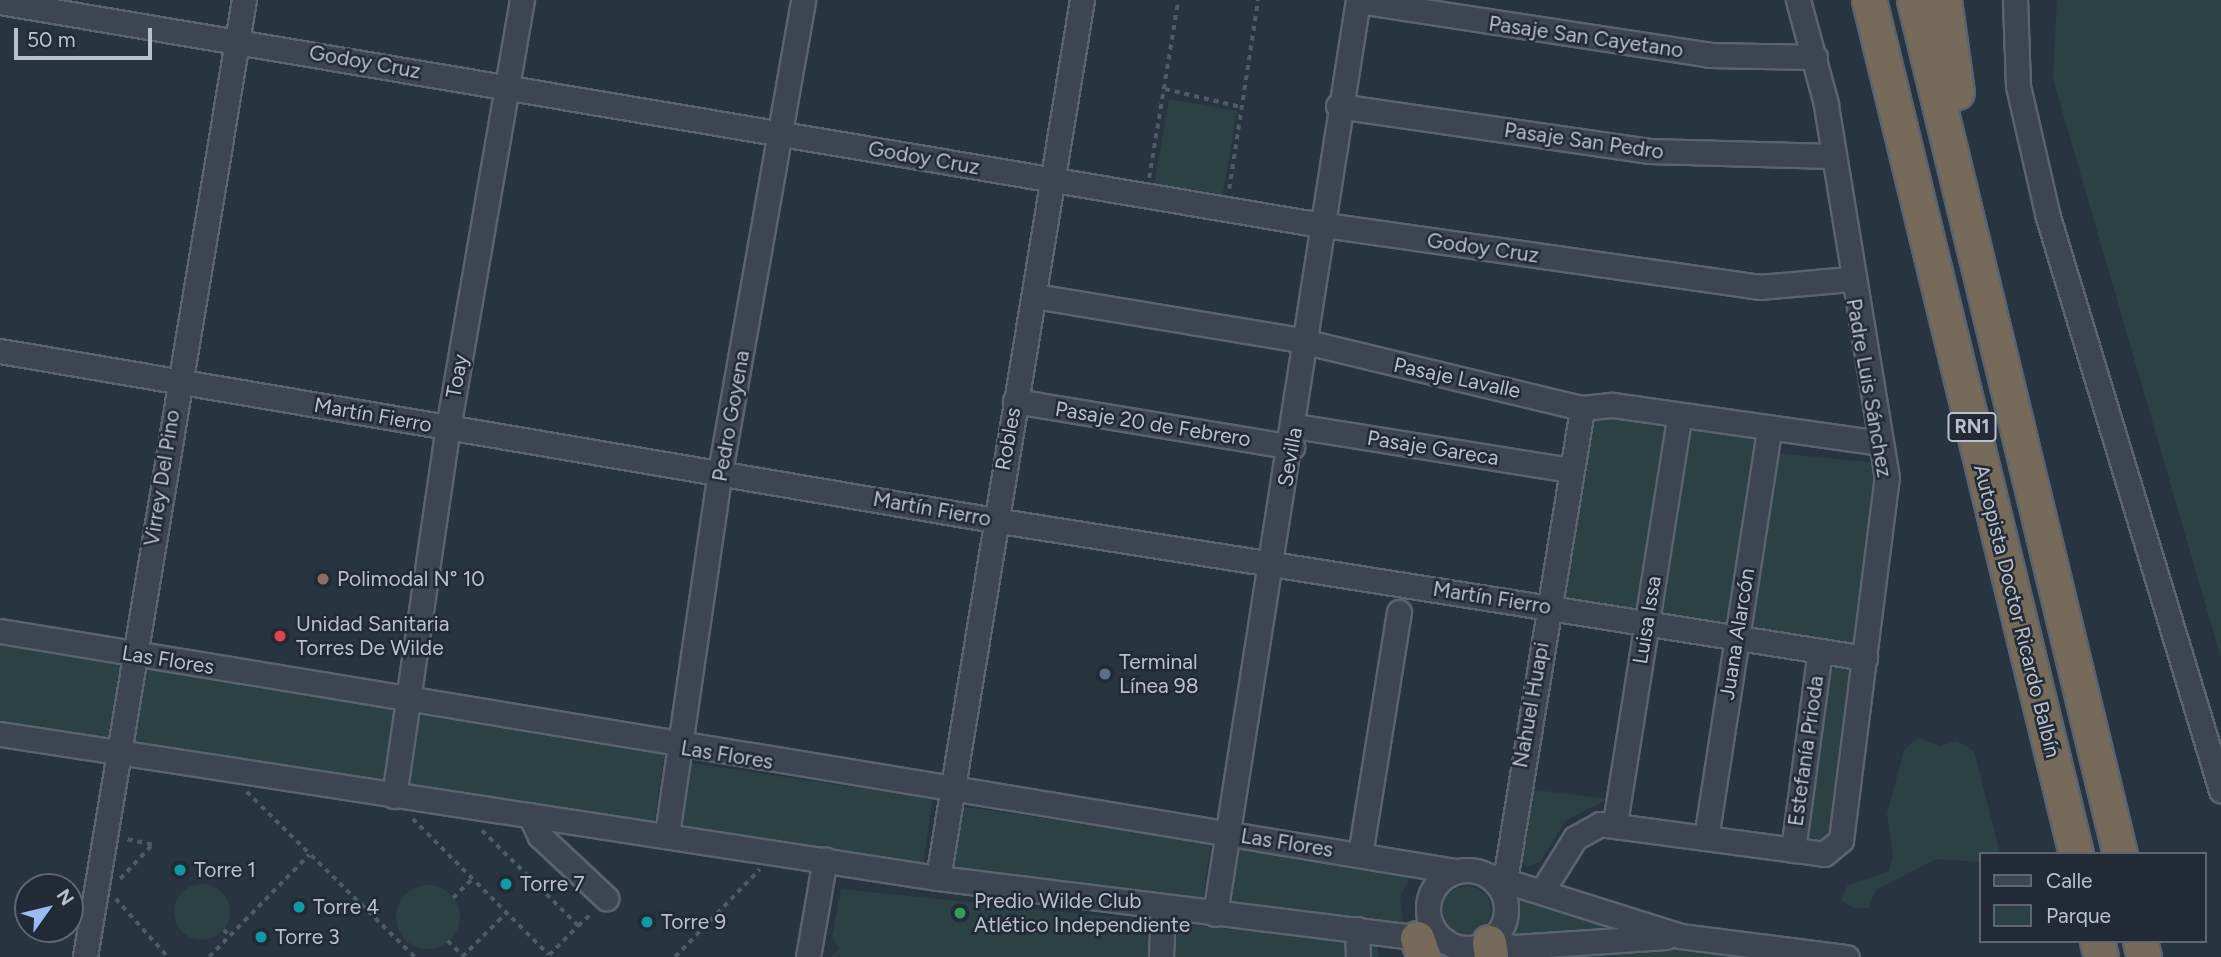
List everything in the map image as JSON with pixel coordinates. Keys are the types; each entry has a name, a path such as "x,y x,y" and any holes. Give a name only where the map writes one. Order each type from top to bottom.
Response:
{"highway":[{"path":"1855,0 1881,53"},
{"name":"Autopista Doctor Ricardo Balbín","path":"1869,0 2076,852"},
{"name":"Autopista Doctor Ricardo Balbín","path":"1914,0 2120,852"},
{"path":"1944,0 1979,208 1982,282"}],"street":[{"name":"Virrey Del Pino","path":"85,957 178,382 244,0"},
{"name":"Toay","path":"394,796 448,428 522,0"},
{"name":"Pedro Goyena","path":"667,834 720,472 803,0"},
{"name":"Robles","path":"938,878 994,520 1035,296 1082,0"},
{"name":"Padre Luis Sánchez","path":"1793,850 1824,854 1841,840 1886,495 1880,443 1850,279 1815,57 1798,0"},
{"path":"2015,0 2018,86 2048,217 2221,790"},
{"name":"Pasaje San Cayetano","path":"1358,1 1709,55 1815,57"},
{"name":"Sevilla","path":"1215,914 1308,343 1325,225 1321,205 1358,1"},
{"name":"Godoy Cruz","path":"0,2 1325,225 1759,287 1850,279"},
{"name":"Pasaje San Pedro","path":"1338,106 1648,152 1832,156"},
{"name":"Pasaje Lavalle","path":"1035,296 1308,343 1582,408 1613,405 1769,431 1880,443"},
{"name":"Martín Fierro","path":"0,351 994,520 1865,658"},
{"name":"Pasaje 20 de Febrero","path":"1015,401 1294,436"},
{"name":"Nahuel Huapi","path":"1498,882 1549,607 1582,408"},
{"name":"Luisa Issa","path":"1615,823 1679,417"},
{"name":"Juana Alarcón","path":"1706,838 1769,431"},
{"name":"Pasaje Gareca","path":"1294,436 1571,470"},
{"path":"1360,855 1399,612"},
{"name":"Las Flores","path":"0,631 951,792 1227,833 1455,871"},
{"name":"Estefanía Prioda","path":"1793,850 1820,651"},
{"path":"0,734 394,796 667,834 938,878 1163,909 1357,929 1428,945 1490,950 1680,936 1847,957"},
{"path":"530,814 540,836 606,898"},
{"path":"1544,888 1582,831 1615,823 1793,850"},
{"path":"808,957 825,859"},
{"path":"1428,945 1432,926 1428,904 1437,884 1455,871 1498,882 1544,888 1680,936"},
{"path":"1490,950 1504,925 1498,882"},
{"path":"1161,957 1163,909"},
{"path":"1357,929 1358,957"}],"path":[{"path":"1146,195 1178,0"},
{"path":"1226,208 1258,0"},
{"path":"1165,89 1242,107"},
{"path":"236,772 247,793 415,957"},
{"path":"394,796 413,819 548,956 578,926 471,820"},
{"path":"413,819 425,819"},
{"path":"106,835 152,845 117,881 115,899 168,957"},
{"path":"674,957 755,879 765,850"},
{"path":"209,957 309,855"},
{"path":"453,898 472,879"},
{"path":"448,941 463,956 506,913"},
{"path":"223,930 230,936"}],"green space":[{"path":"2057,0 2221,0 2221,658 2053,79"},
{"path":"1169,99 1237,111 1222,198 1154,186"},
{"path":"1595,415 1668,427 1636,612 1568,604 1564,597"},
{"path":"1689,428 1758,439 1728,624 1660,614"},
{"path":"1775,453 1878,463 1861,645 1753,629"},
{"path":"0,643 122,662 110,741 0,724"},
{"path":"145,666 395,706 383,783 133,743"},
{"path":"1828,668 1850,668 1854,675 1833,836 1819,841 1803,833"},
{"path":"419,713 665,750 654,825 408,789"},
{"path":"1918,737 1940,746 1957,741 1974,751 2000,852 1980,852 1980,862 1936,859 1876,890 1868,908 1853,908 1841,901 1847,886 1889,871 1893,855 1887,814 1904,750"},
{"path":"691,763 933,799 923,863 681,827"},
{"path":"1527,789 1609,799 1566,820 1540,862 1526,867 1519,863"},
{"path":"960,806 1211,843 1202,908 951,871"},
{"path":"1240,845 1412,873 1400,897 1403,922 1231,907"},
{"path":"196,884 208,884 222,892 230,906 228,923 222,932 208,940 196,940 179,928 174,918 174,906 186,889"},
{"path":"428,885 446,891 454,899 460,917 454,935 446,943 428,949 410,943 402,935 396,917 402,899 410,891"},
{"path":"1467,886 1484,893 1491,910 1484,927 1467,934 1450,927 1443,910 1450,893"},
{"name":"Predio Wilde Club Atlético Independiente","path":"841,889 1377,944 1379,957 830,957 840,949 832,938"},
{"path":"1523,893 1612,927 1513,936 1507,929 1512,897"},
{"path":"1652,946 1693,946 1768,957 1542,957"}],"place":[{"name":"Polimodal N° 10","path":"323,579"},
{"name":"Unidad Sanitaria Torres De Wilde","path":"280,636"},
{"name":"Terminal Línea 98","path":"1105,674"},
{"name":"Torre 1","path":"180,870"},
{"name":"Torre 7","path":"506,884"},
{"name":"Torre 4","path":"299,907"},
{"name":"Predio Wilde Club Atlético Independiente","path":"960,913"},
{"name":"Torre 9","path":"647,922"},
{"name":"Torre 3","path":"261,937"}]}
